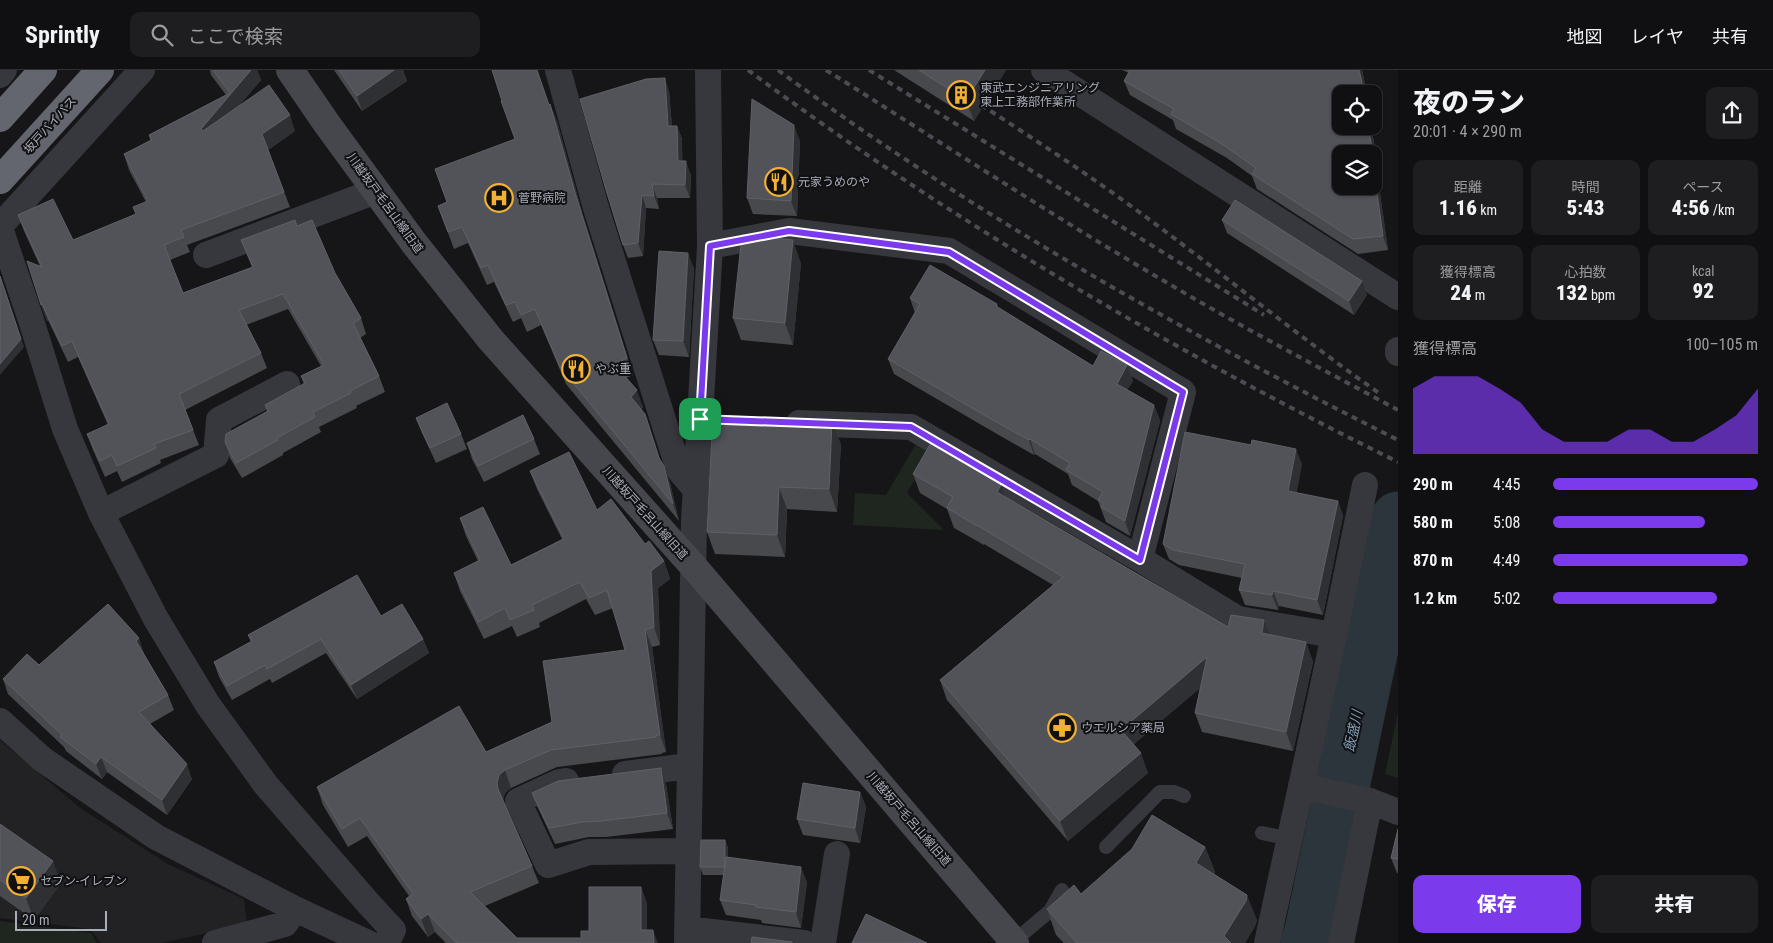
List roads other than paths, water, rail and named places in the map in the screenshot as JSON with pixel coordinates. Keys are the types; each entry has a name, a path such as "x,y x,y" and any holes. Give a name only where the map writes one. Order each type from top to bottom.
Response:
{"highway":[{"path":"0,118 43,70"},
{"name":"坂戸バイパス","path":"0,180 100,70"}],"street":[{"path":"0,75 4,70"},
{"path":"142,70 0,227 65,429 101,513 156,619 208,705 266,785 393,930 386,943"},
{"name":"川越坂戸毛呂山線旧道","path":"290,70 414,243 491,340 694,568 1015,942"},
{"path":"558,70 596,208 679,470 695,489"},
{"path":"708,70 710,419 695,489 687,936 804,943"},
{"path":"1044,70 1398,297"},
{"path":"206,255 376,191"},
{"path":"710,246 789,231 949,252 1183,392 1140,560"},
{"path":"101,513 216,455 219,420 288,384"},
{"path":"777,422 911,427 1238,619 1334,635"},
{"path":"1267,943 1302,787 1365,485"},
{"path":"0,720 42,759 156,837 295,910 368,943"},
{"path":"688,851 589,852 548,865 518,801 559,782 689,766"},
{"path":"1302,787 1369,801 1398,812"},
{"path":"1341,943 1369,801"},
{"path":"824,943 837,854"},
{"path":"215,943 285,924 295,910"}],"lane":[{"path":"1106,847 1160,792 1174,792 1184,796"},
{"path":"1262,833 1290,839"},
{"path":"1015,942 1050,911 1062,890"}],"waterway":[{"name":"飯盛川","path":"1308,943 1398,519"}],"railway":[{"path":"748,70 825,126 903,179 1064,281 1229,375 1398,462"},
{"path":"778,70 851,123 926,173 1080,268 1238,357 1398,440"},
{"path":"826,70 1132,262 1231,320 1398,410"},
{"path":"869,70 1264,315"},
{"path":"972,99 1124,201 1379,393"}],"place":[{"name":"東武エンジニアリング 東上工務部作業所","path":"961,95"},
{"name":"元家うめのや","path":"779,182"},
{"name":"菅野病院","path":"499,198"},
{"name":"やぶ重","path":"576,369"},
{"name":"ウエルシア薬局","path":"1062,728"},
{"name":"セブン-イレブン","path":"21,881"}]}
